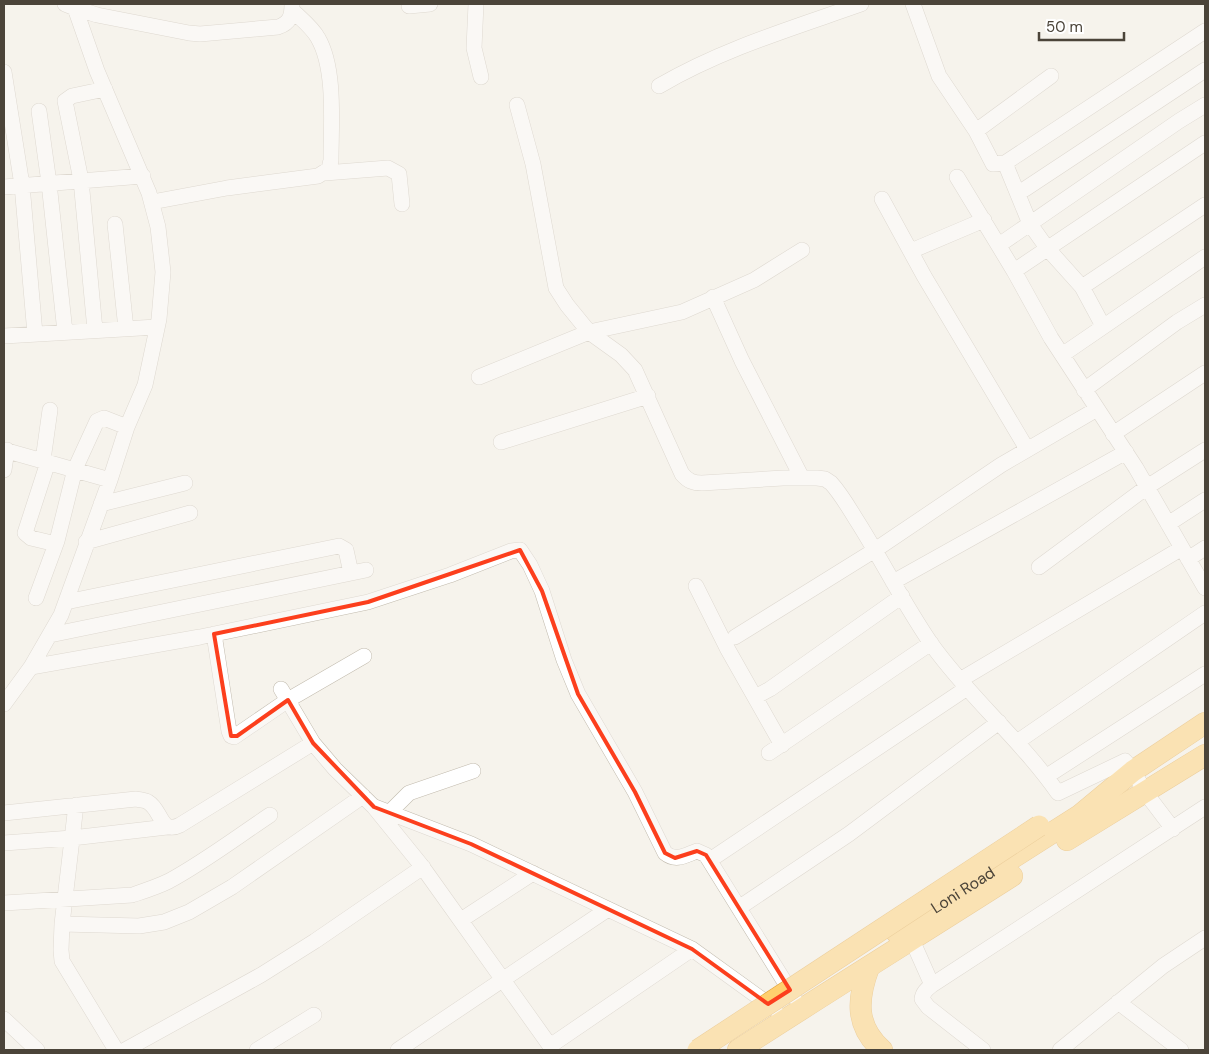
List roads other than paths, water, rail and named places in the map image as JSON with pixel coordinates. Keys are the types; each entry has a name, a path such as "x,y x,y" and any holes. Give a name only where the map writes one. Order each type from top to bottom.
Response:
{"highway":[{"name":"Loni Road","path":"715,1050 1080,815 1133,770 1205,723"},
{"name":"Loni Road","path":"738,1050 817,998 1205,755"},
{"path":"698,1050 1039,826 1133,770"},
{"path":"869,966 861,999 862,1022 866,1034 882,1050"}],"street":[{"path":"409,6 430,4"},
{"path":"476,4 474,48 481,77"},
{"path":"659,86 685,71 725,54 861,4"},
{"path":"913,4 939,76 976,131 993,164 1006,163 1205,31"},
{"path":"70,6 149,26 200,34 278,27 289,22 292,7"},
{"path":"4,704 31,668 66,602 127,427 145,385 158,327 163,272 158,227 152,202 143,176 70,6"},
{"path":"152,202 227,188 318,176 330,169 328,68 326,55 318,39 292,7"},
{"path":"1025,190 1205,70"},
{"path":"4,72 22,185 35,334"},
{"path":"976,131 1051,76"},
{"path":"95,330 81,180 65,108 65,100 72,96 105,89"},
{"path":"517,105 533,164 554,282 559,294 589,332 630,363 636,370 682,474 694,483 802,478 825,479 832,483 931,643 964,684 1047,776 1058,793 1124,761 1133,770 1146,792 1173,829"},
{"path":"998,245 1205,105"},
{"path":"39,111 66,332"},
{"path":"1014,271 1205,143"},
{"path":"1006,163 1030,224 1047,248 1082,287 1103,326"},
{"path":"325,173 388,168 399,174 402,204"},
{"path":"4,187 143,176"},
{"path":"957,177 1062,355 1126,452 1205,588"},
{"path":"882,199 1027,449"},
{"path":"1082,287 1205,205"},
{"path":"911,251 984,220"},
{"path":"115,224 126,328"},
{"path":"479,377 589,332 682,312 754,280 802,250"},
{"path":"1062,355 1205,257"},
{"path":"713,298 742,361 802,478"},
{"path":"1084,390 1177,322 1205,305"},
{"path":"4,336 158,327"},
{"path":"1113,434 1205,373"},
{"path":"501,442 648,396"},
{"path":"735,637 875,550 1027,449 1097,409"},
{"path":"50,410 46,461 25,533 31,538 56,544"},
{"path":"36,598 56,544 76,469 97,421 100,418 104,418 127,427"},
{"path":"4,470 6,450 110,480"},
{"path":"1039,567 1147,487 1205,450"},
{"path":"894,582 1126,452"},
{"path":"101,504 185,483"},
{"path":"1168,524 1205,500"},
{"path":"86,542 190,512"},
{"path":"66,602 339,546 346,550 350,573"},
{"path":"710,860 964,684 1185,553 1205,548"},
{"path":"31,668 214,634 368,602 450,575 511,550 520,550 530,564 542,591 574,687 636,792 665,853 675,858 697,851 706,854 795,997"},
{"path":"50,635 366,570"},
{"path":"696,586 782,745"},
{"path":"755,697 902,596"},
{"path":"1017,742 1205,612"},
{"path":"214,634 231,736 237,736 284,694 364,656"},
{"path":"769,753 931,643"},
{"path":"1047,776 1205,674"},
{"path":"284,694 313,742 335,769 374,807 423,867 551,1048 692,949"},
{"path":"740,907 849,834 999,722"},
{"path":"4,843 171,828 180,825 313,742"},
{"path":"389,813 408,793 473,771"},
{"path":"62,924 139,926 164,922 189,912 232,887 363,796"},
{"path":"4,813 136,799 147,801 154,807 167,827"},
{"path":"76,806 62,924 62,961 116,1050"},
{"path":"374,807 470,844 692,949 776,1010"},
{"path":"983,1050 925,1003 922,999 923,994 932,984 1205,808"},
{"path":"4,903 132,895 167,882 270,815"},
{"path":"125,1050 261,975 315,941 423,867"},
{"path":"461,920 533,873"},
{"path":"398,1050 608,909"},
{"path":"1060,1050 1164,966 1204,939"},
{"path":"912,940 932,984"},
{"path":"1118,1002 1180,1050"},
{"path":"258,1050 314,1015"},
{"path":"4,1019 37,1050"}]}
